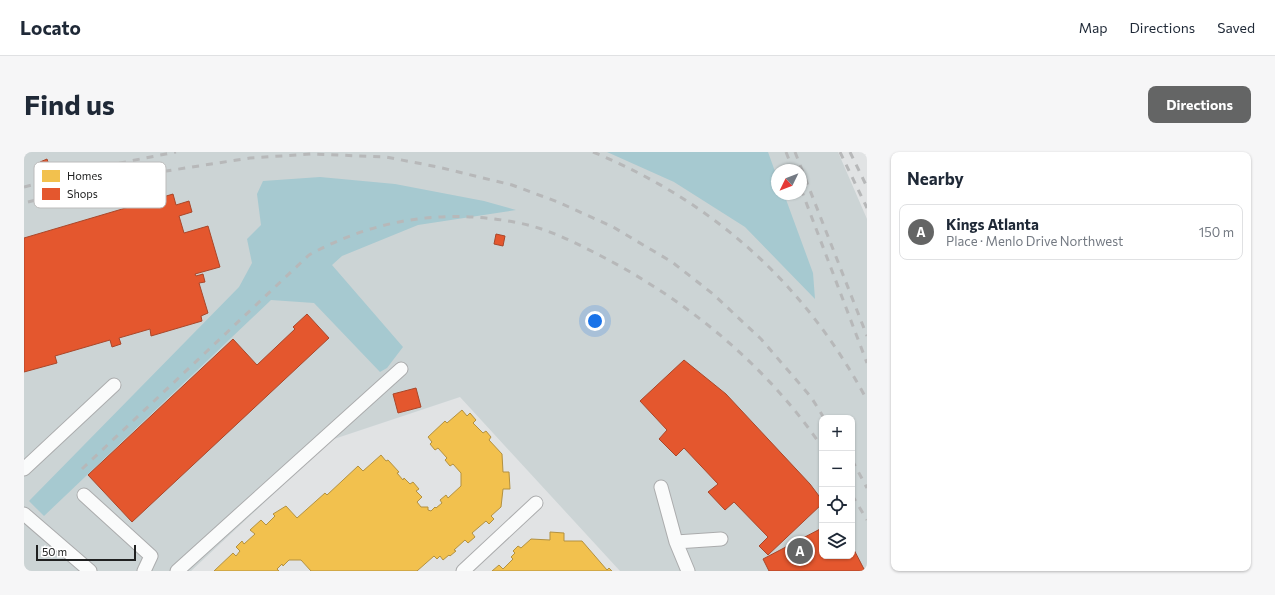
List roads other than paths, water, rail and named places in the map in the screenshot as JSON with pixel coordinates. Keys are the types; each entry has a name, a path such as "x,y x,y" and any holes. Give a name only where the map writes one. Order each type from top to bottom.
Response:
{"street":[{"path":"177,571 401,369"},
{"path":"25,467 114,385"},
{"path":"661,487 676,542 688,571"},
{"path":"84,495 151,556 144,571"},
{"path":"463,571 536,503"},
{"path":"24,514 90,571"},
{"path":"676,542 721,539"}],"railway":[{"path":"125,162 176,152"},
{"path":"593,152 637,172 678,196 717,222 752,251 785,284 815,319 842,358 867,400"},
{"path":"786,152 791,164"},
{"path":"795,152 867,336"},
{"path":"840,152 867,208"},
{"path":"850,152 867,187"},
{"path":"166,171 250,158 311,154 386,157 438,167 512,185 558,202 613,227 672,262 713,294 761,339 811,397 822,415"},
{"path":"24,187 34,184"},
{"path":"28,202 34,200"},
{"path":"805,200 867,363"},
{"path":"82,469 309,255 359,233 385,225 437,217 491,219 519,223 541,229 603,257 635,275 666,294 724,338 777,389 819,443"},
{"path":"855,466 867,488"},
{"path":"855,500 867,520"}],"place":[{"name":"Kings Atlanta","path":"800,551"}]}
